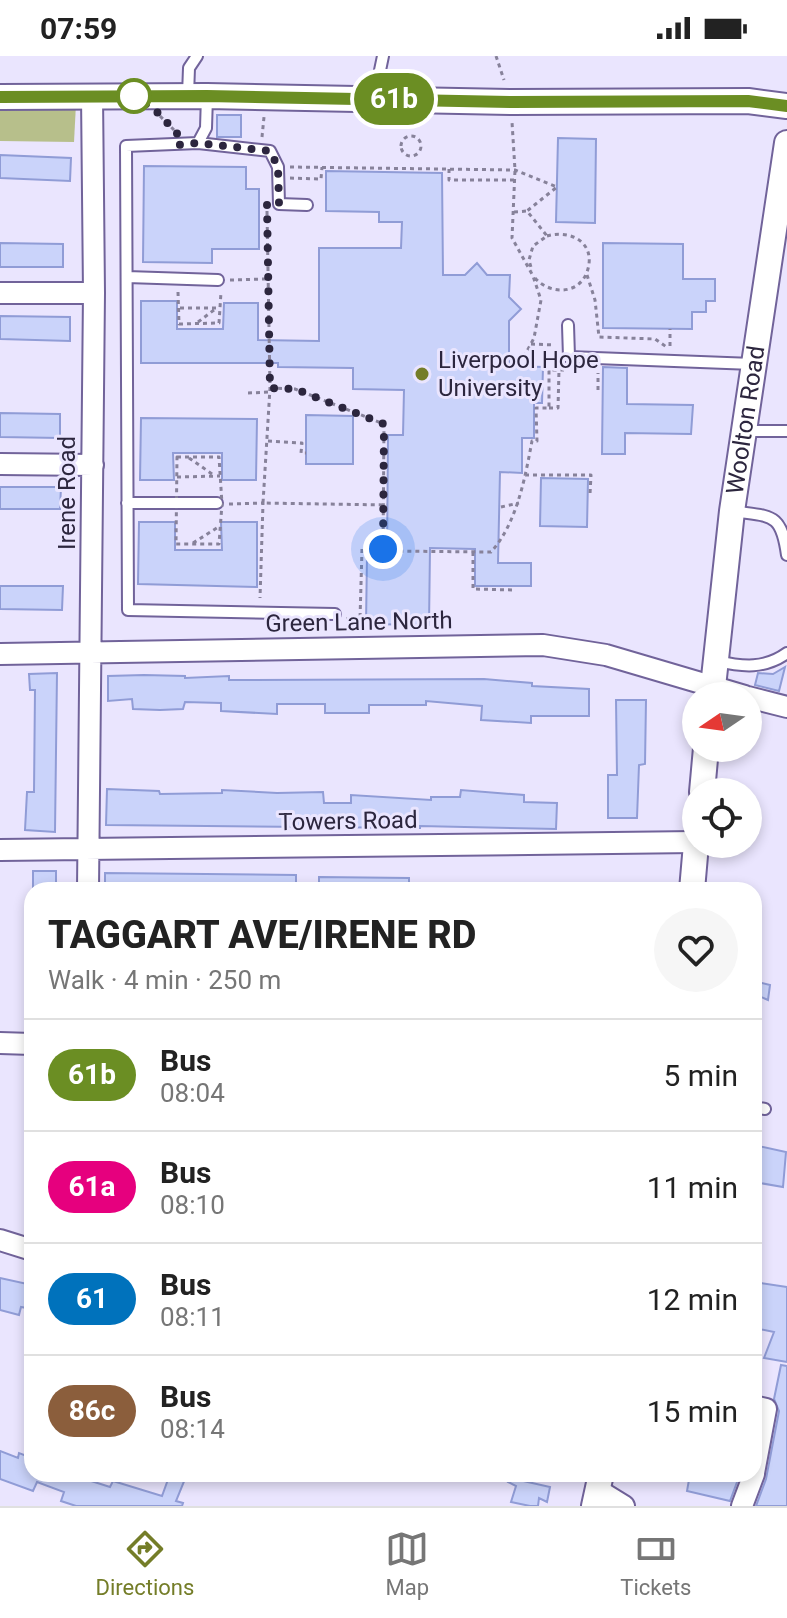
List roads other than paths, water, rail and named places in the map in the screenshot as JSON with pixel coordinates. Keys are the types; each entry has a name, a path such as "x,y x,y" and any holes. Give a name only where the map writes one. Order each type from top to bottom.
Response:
{"street":[{"path":"0,97 92,95 511,102 748,101 787,106"},
{"name":"Irene Road","path":"88,882 93,654 92,95"},
{"name":"Woolton Road","path":"713,682 732,511 787,143"},
{"path":"0,293 94,293"},
{"path":"0,464 93,465"},
{"name":"Green Lane North","path":"0,654 93,654 463,639 590,652 682,682"},
{"name":"Green Lane North","path":"762,700 787,707"},
{"name":"Towers Road","path":"0,850 682,843"},
{"path":"693,882 695,858"},
{"path":"0,1043 24,1044"},
{"path":"0,1240 24,1248"},
{"path":"762,1408 766,1409 762,1431"},
{"path":"742,1506 751,1482"},
{"path":"597,1490 624,1506"}],"lane":[{"path":"197,56 189,68 206,128 198,143"},
{"path":"374,99 378,68 383,56"},
{"path":"307,205 279,204 278,172 270,151 198,143 126,146 128,610 335,614"},
{"path":"127,277 218,280"},
{"path":"568,325 569,357 753,364"},
{"path":"744,431 787,431"},
{"path":"127,503 217,503"},
{"path":"732,511 763,516 784,524 787,555"},
{"path":"716,660 746,667 775,662 787,653"}],"place":[{"name":"Liverpool Hope University","path":"422,374"}]}
